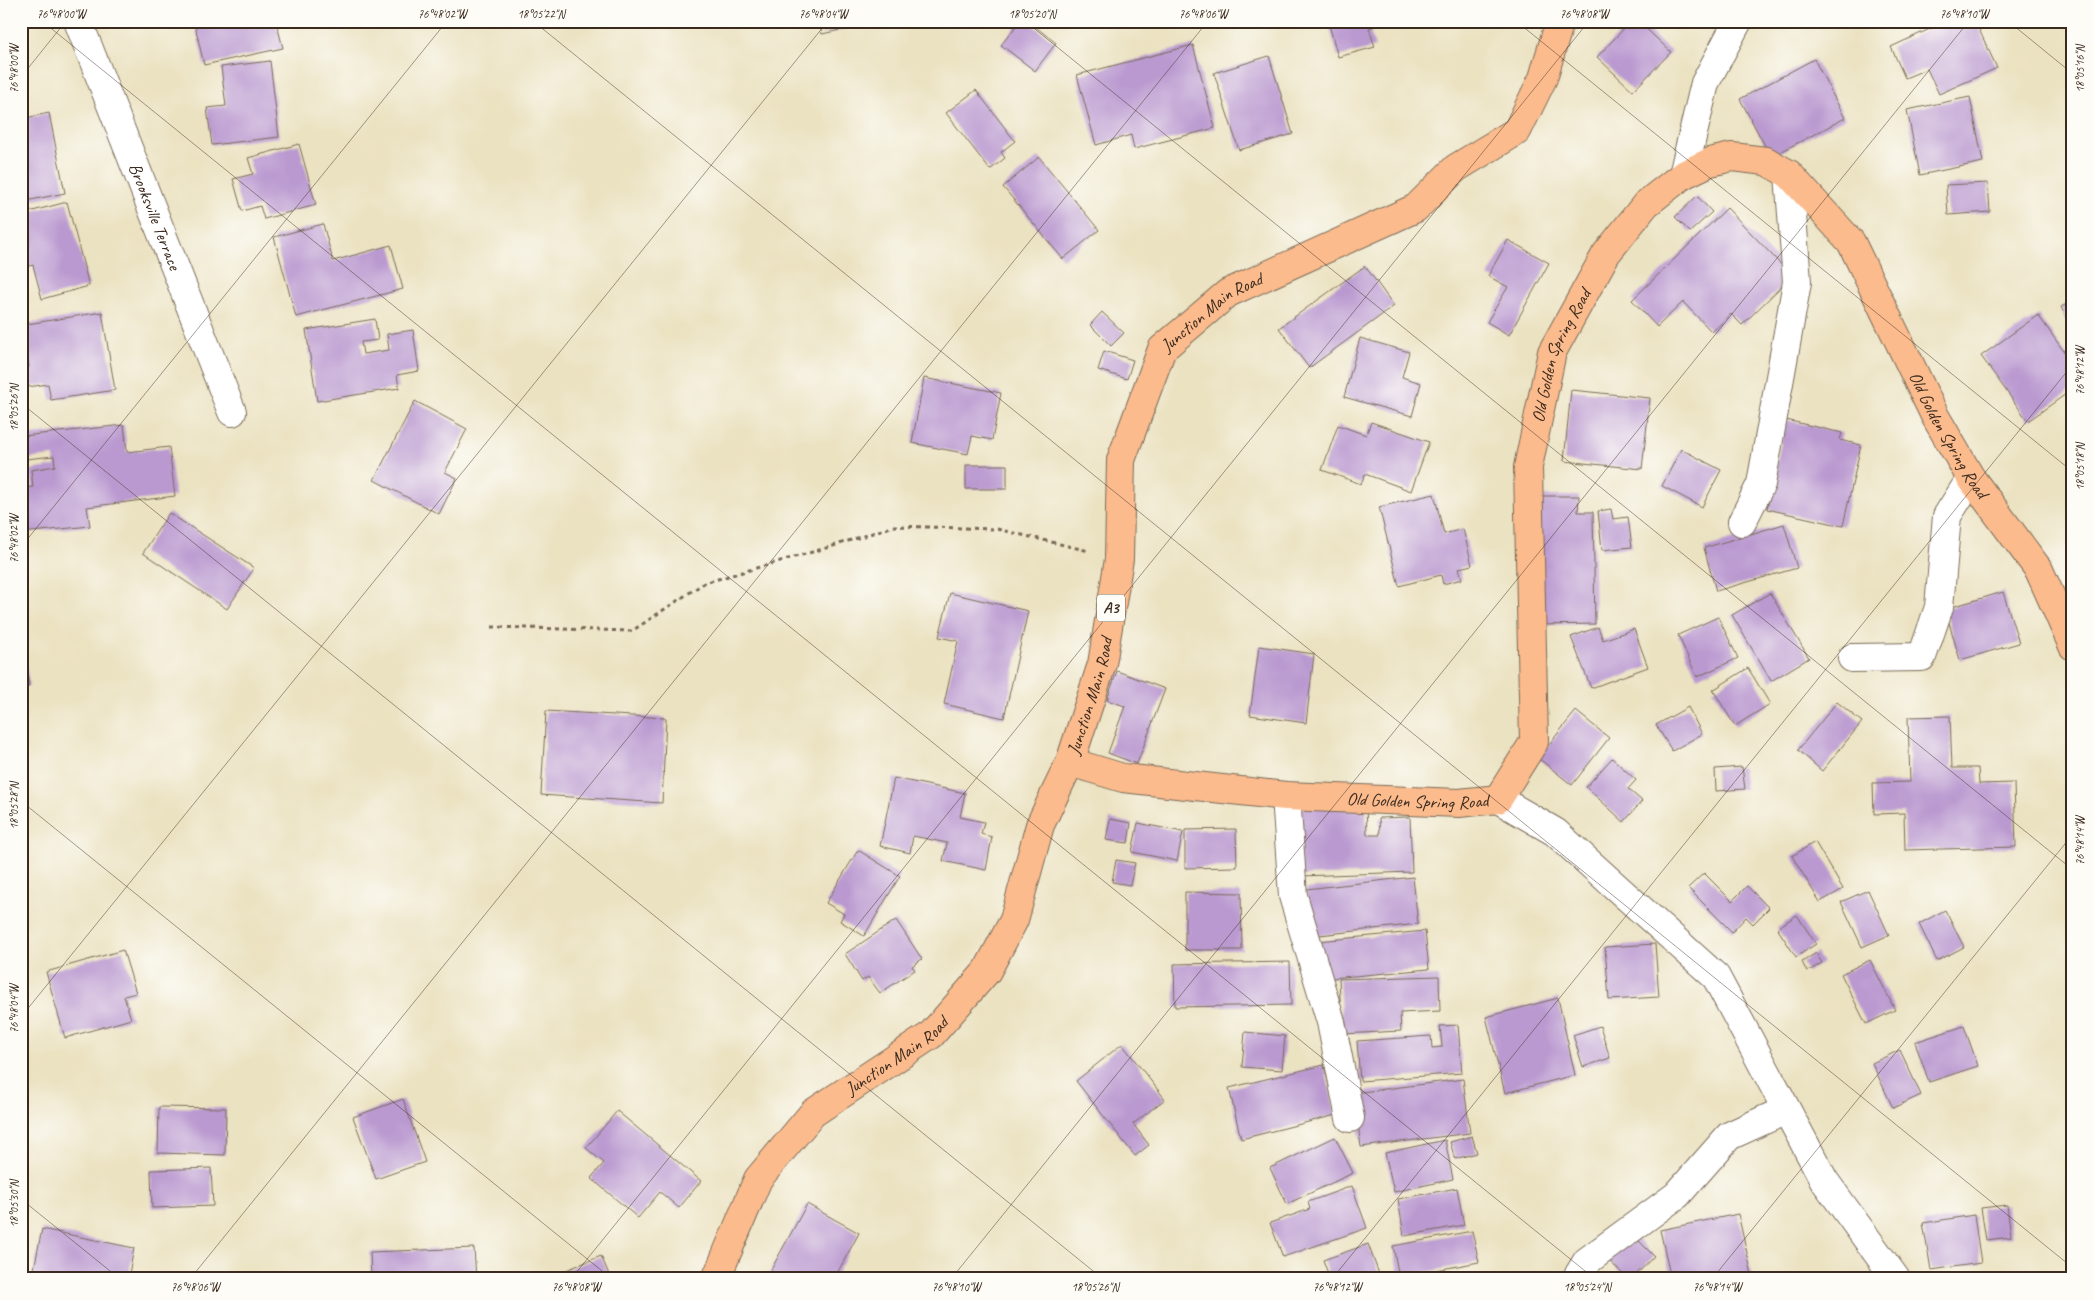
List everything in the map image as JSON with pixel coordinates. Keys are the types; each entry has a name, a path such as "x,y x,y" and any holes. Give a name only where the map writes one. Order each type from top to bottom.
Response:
{"main road":[{"name":"Junction Main Road","path":"716,1279 758,1179 813,1113 931,1034 987,971 1014,920 1040,825 1070,762 1102,664 1118,559 1121,460 1162,349 1228,293 1416,208 1456,168 1517,131 1543,78 1560,21"},
{"name":"Old Golden Spring Road","path":"1070,762 1123,778 1286,796 1459,804 1498,799 1534,742 1528,467 1552,352 1606,254 1646,204 1683,175 1710,162 1732,157 1766,162 1789,174 1851,242 1935,416 1971,478 2039,570 2073,646"}],"street":[{"name":"Brooksville Terrace","path":"78,21 232,412"},
{"path":"1683,175 1705,83 1738,21"},
{"path":"1742,522 1761,484 1797,282 1789,174"},
{"path":"1852,658 1922,657 1940,607 1947,516 1971,478"},
{"path":"1286,796 1293,896 1331,1022 1350,1118"},
{"path":"1498,799 1555,832 1716,977 1824,1180 1896,1279"},
{"path":"1576,1279 1586,1261 1677,1195 1729,1136 1786,1110"}],"path":[{"path":"492,627 632,631 704,583 894,526 997,529 1118,559"}],"building":[{"path":"194,21 276,21 283,48 204,65"},
{"path":"819,21 877,21 877,22 822,34"},
{"path":"1020,21 1028,21 1056,43 1035,71 1001,45"},
{"path":"1328,21 1389,22 1369,28 1375,47 1338,57"},
{"path":"1631,21 1638,21 1671,52 1633,91 1597,57"},
{"path":"1947,21 1975,21 1997,68 1939,94 1927,69 1905,78 1891,47"},
{"path":"1193,45 1215,128 1134,149 1131,135 1096,145 1077,75"},
{"path":"1269,56 1293,134 1239,150 1214,73"},
{"path":"1814,59 1845,118 1771,157 1740,99"},
{"path":"270,61 279,137 212,145 207,108 226,106 221,67"},
{"path":"976,90 1015,141 1001,152 1005,158 990,170 946,113"},
{"path":"1970,97 1983,162 1920,175 1907,110"},
{"path":"49,113 65,193 21,202 21,119"},
{"path":"299,144 316,205 264,219 260,206 242,211 233,179 253,174 248,158"},
{"path":"1039,157 1099,230 1063,259 1003,187"},
{"path":"1988,183 1990,212 1948,215 1946,185"},
{"path":"1697,196 1712,212 1690,232 1675,217"},
{"path":"67,202 89,286 42,299 33,265 21,268 21,214"},
{"path":"1727,208 1792,276 1742,325 1731,314 1712,332 1683,302 1657,327 1632,300"},
{"path":"323,224 333,261 391,245 403,289 296,317 274,237"},
{"path":"1508,240 1549,263 1509,335 1487,322 1508,287 1488,276"},
{"path":"1365,266 1394,306 1309,368 1279,328"},
{"path":"2073,301 2073,333 2061,307"},
{"path":"102,312 115,390 51,400 48,384 21,388 21,368 29,367 26,350 21,350 21,325"},
{"path":"1102,312 1124,333 1111,346 1090,325"},
{"path":"2038,315 2073,364 2073,389 2028,421 1981,356"},
{"path":"375,319 378,340 361,342 363,354 389,350 387,334 413,330 419,371 397,375 399,388 317,401 306,330"},
{"path":"1360,338 1409,352 1402,377 1421,383 1412,416 1344,397"},
{"path":"1104,351 1133,360 1127,379 1098,370"},
{"path":"924,378 1001,393 992,440 972,436 968,454 912,443"},
{"path":"1571,390 1650,398 1642,469 1564,461"},
{"path":"415,401 467,429 445,472 457,478 439,514 374,480"},
{"path":"1786,420 1842,433 1840,440 1861,445 1843,526 1767,509"},
{"path":"1371,422 1429,442 1411,491 1365,474 1361,484 1322,470 1338,425 1366,435"},
{"path":"124,425 127,452 169,447 175,496 87,507 90,526 22,533 21,488 33,487 31,470 55,466 54,456 26,459 23,436"},
{"path":"1681,449 1721,470 1702,507 1662,486"},
{"path":"966,465 1007,465 1007,489 966,489"},
{"path":"2071,465 2073,465 2073,506 2068,505"},
{"path":"1434,494 1444,534 1463,529 1472,565 1459,568 1462,579 1443,584 1441,575 1399,586 1379,507"},
{"path":"1537,496 1579,496 1578,512 1593,512 1595,624 1539,625"},
{"path":"1611,509 1613,519 1628,517 1632,547 1602,550 1598,511"},
{"path":"169,513 254,568 227,609 143,553"},
{"path":"1784,524 1797,568 1716,591 1704,548"},
{"path":"2003,592 2019,643 1960,660 1945,609"},
{"path":"950,593 1028,611 1004,718 944,704 958,641 939,637"},
{"path":"1770,593 1809,658 1771,681 1732,615"},
{"path":"1718,617 1738,658 1697,677 1678,635"},
{"path":"21,627 29,686 21,687"},
{"path":"1598,627 1603,640 1634,629 1648,667 1591,688 1571,637"},
{"path":"1259,646 1314,654 1306,723 1250,715"},
{"path":"1748,668 1770,704 1735,726 1713,690"},
{"path":"1117,671 1165,689 1137,764 1108,753 1125,706 1107,700"},
{"path":"1837,702 1862,722 1822,771 1798,750"},
{"path":"1688,707 1702,734 1672,751 1656,725"},
{"path":"546,711 666,718 662,803 541,795"},
{"path":"1576,711 1609,738 1572,785 1538,758"},
{"path":"1950,716 1952,768 1978,768 1979,784 2014,783 2016,847 1905,850 1904,813 1874,814 1873,783 1910,782 1908,717"},
{"path":"1612,758 1636,780 1628,789 1642,801 1624,822 1586,787"},
{"path":"1742,767 1745,789 1716,791 1715,769"},
{"path":"894,778 965,793 960,817 984,822 981,834 992,837 986,870 943,861 947,843 913,836 910,853 880,846"},
{"path":"1366,804 1367,835 1380,835 1379,818 1410,817 1412,872 1301,876 1298,807"},
{"path":"1110,819 1131,823 1128,843 1106,840"},
{"path":"1138,823 1183,832 1177,861 1132,852"},
{"path":"1236,829 1237,867 1185,868 1185,830"},
{"path":"1815,842 1843,889 1820,902 1792,856"},
{"path":"858,850 900,876 864,936 840,921 844,914 826,903"},
{"path":"1116,860 1135,863 1130,885 1112,882"},
{"path":"1704,873 1732,901 1747,886 1769,908 1753,924 1746,917 1732,932 1688,888"},
{"path":"1413,877 1418,924 1311,936 1306,889"},
{"path":"1868,890 1889,935 1862,947 1841,902"},
{"path":"1185,892 1241,893 1242,950 1185,950"},
{"path":"1945,910 1964,947 1937,961 1919,924"},
{"path":"1797,915 1816,944 1796,957 1777,928"},
{"path":"896,920 922,959 912,966 915,970 880,993 868,977 862,981 845,954"},
{"path":"1425,931 1429,969 1322,979 1318,941"},
{"path":"1655,944 1659,997 1609,1000 1605,947"},
{"path":"123,950 136,993 124,996 131,1019 65,1038 46,972"},
{"path":"1816,953 1822,963 1807,972 1802,962"},
{"path":"1870,960 1895,1010 1866,1024 1841,974"},
{"path":"1290,962 1291,1005 1175,1007 1174,964"},
{"path":"1439,976 1440,1011 1400,1013 1401,1031 1342,1034 1339,979"},
{"path":"1558,998 1575,1075 1505,1093 1486,1017"},
{"path":"1458,1025 1462,1073 1360,1081 1357,1041 1431,1036 1432,1048 1442,1047 1440,1026"},
{"path":"1600,1026 1610,1058 1583,1067 1573,1035"},
{"path":"1964,1026 1978,1066 1929,1082 1915,1042"},
{"path":"1245,1032 1285,1036 1282,1070 1242,1067"},
{"path":"1122,1044 1165,1099 1133,1124 1149,1145 1135,1156 1076,1081"},
{"path":"1900,1050 1921,1095 1893,1108 1872,1063"},
{"path":"1324,1065 1336,1115 1241,1139 1229,1088"},
{"path":"1463,1079 1470,1133 1361,1147 1354,1093"},
{"path":"403,1099 425,1162 376,1179 353,1117"},
{"path":"159,1107 226,1108 225,1155 158,1153"},
{"path":"617,1111 701,1181 679,1208 660,1192 638,1218 591,1178 604,1163 586,1148"},
{"path":"1472,1136 1477,1153 1455,1159 1450,1142"},
{"path":"1335,1137 1353,1173 1287,1204 1270,1168"},
{"path":"1445,1140 1453,1179 1394,1192 1385,1153"},
{"path":"211,1168 213,1206 152,1208 151,1170"},
{"path":"1352,1186 1367,1228 1283,1257 1270,1223 1310,1209 1308,1202"},
{"path":"1457,1188 1464,1225 1404,1236 1398,1199"},
{"path":"807,1204 859,1233 834,1279 770,1279 767,1277"},
{"path":"2007,1205 2011,1237 1986,1240 1981,1208"},
{"path":"1738,1214 1753,1279 1671,1279 1660,1230"},
{"path":"1974,1215 1981,1263 1931,1270 1923,1223"},
{"path":"42,1229 134,1248 128,1279 32,1279"},
{"path":"1472,1231 1479,1262 1399,1277 1393,1246"},
{"path":"1631,1233 1654,1256 1632,1279 1628,1279 1606,1258"},
{"path":"1368,1244 1379,1274 1365,1279 1330,1279 1323,1260"},
{"path":"474,1248 476,1279 371,1279 370,1252"},
{"path":"601,1256 611,1279 550,1279 549,1277"}]}
